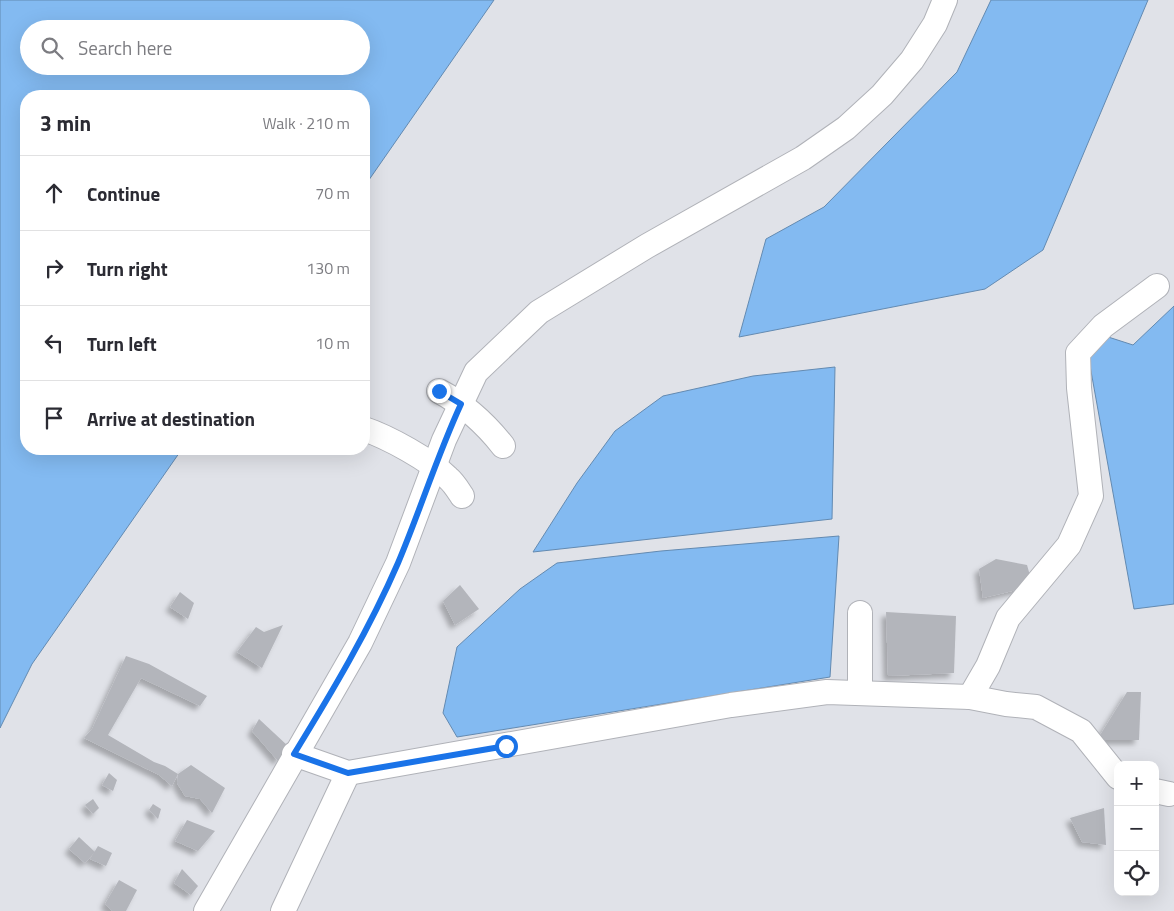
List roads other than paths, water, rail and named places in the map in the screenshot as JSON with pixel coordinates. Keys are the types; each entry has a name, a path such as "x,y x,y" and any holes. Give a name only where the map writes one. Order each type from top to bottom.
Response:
{"street":[{"path":"206,911 294,754 360,643 398,563 444,440 476,372 539,312 647,246 803,158 846,128 882,95 912,60 935,24 945,0"},
{"path":"970,697 988,666 1008,618 1068,545 1091,496 1078,388 1078,353 1103,326 1157,286"},
{"path":"439,391 461,404 487,425 503,446"},
{"path":"370,432 405,448 434,467 448,478 462,496"},
{"path":"860,613 860,692"},
{"path":"294,754 348,773 731,705 827,692 860,692 970,697 1006,704 1036,707 1081,731 1114,772"},
{"path":"283,911 348,773"}],"water":[{"path":"0,0 494,0 370,178 370,90 20,90 20,455 178,455 32,664 0,728"},
{"path":"991,0 1148,0 1043,250 985,289 739,337 766,239 824,207 957,72"},
{"path":"1174,306 1174,604 1134,609 1087,349 1102,335 1133,345"},
{"path":"835,367 832,519 533,552 577,483 615,431 663,396 753,376"},
{"path":"839,536 830,677 457,737 443,713 457,647 520,589 557,563 661,551"}]}
